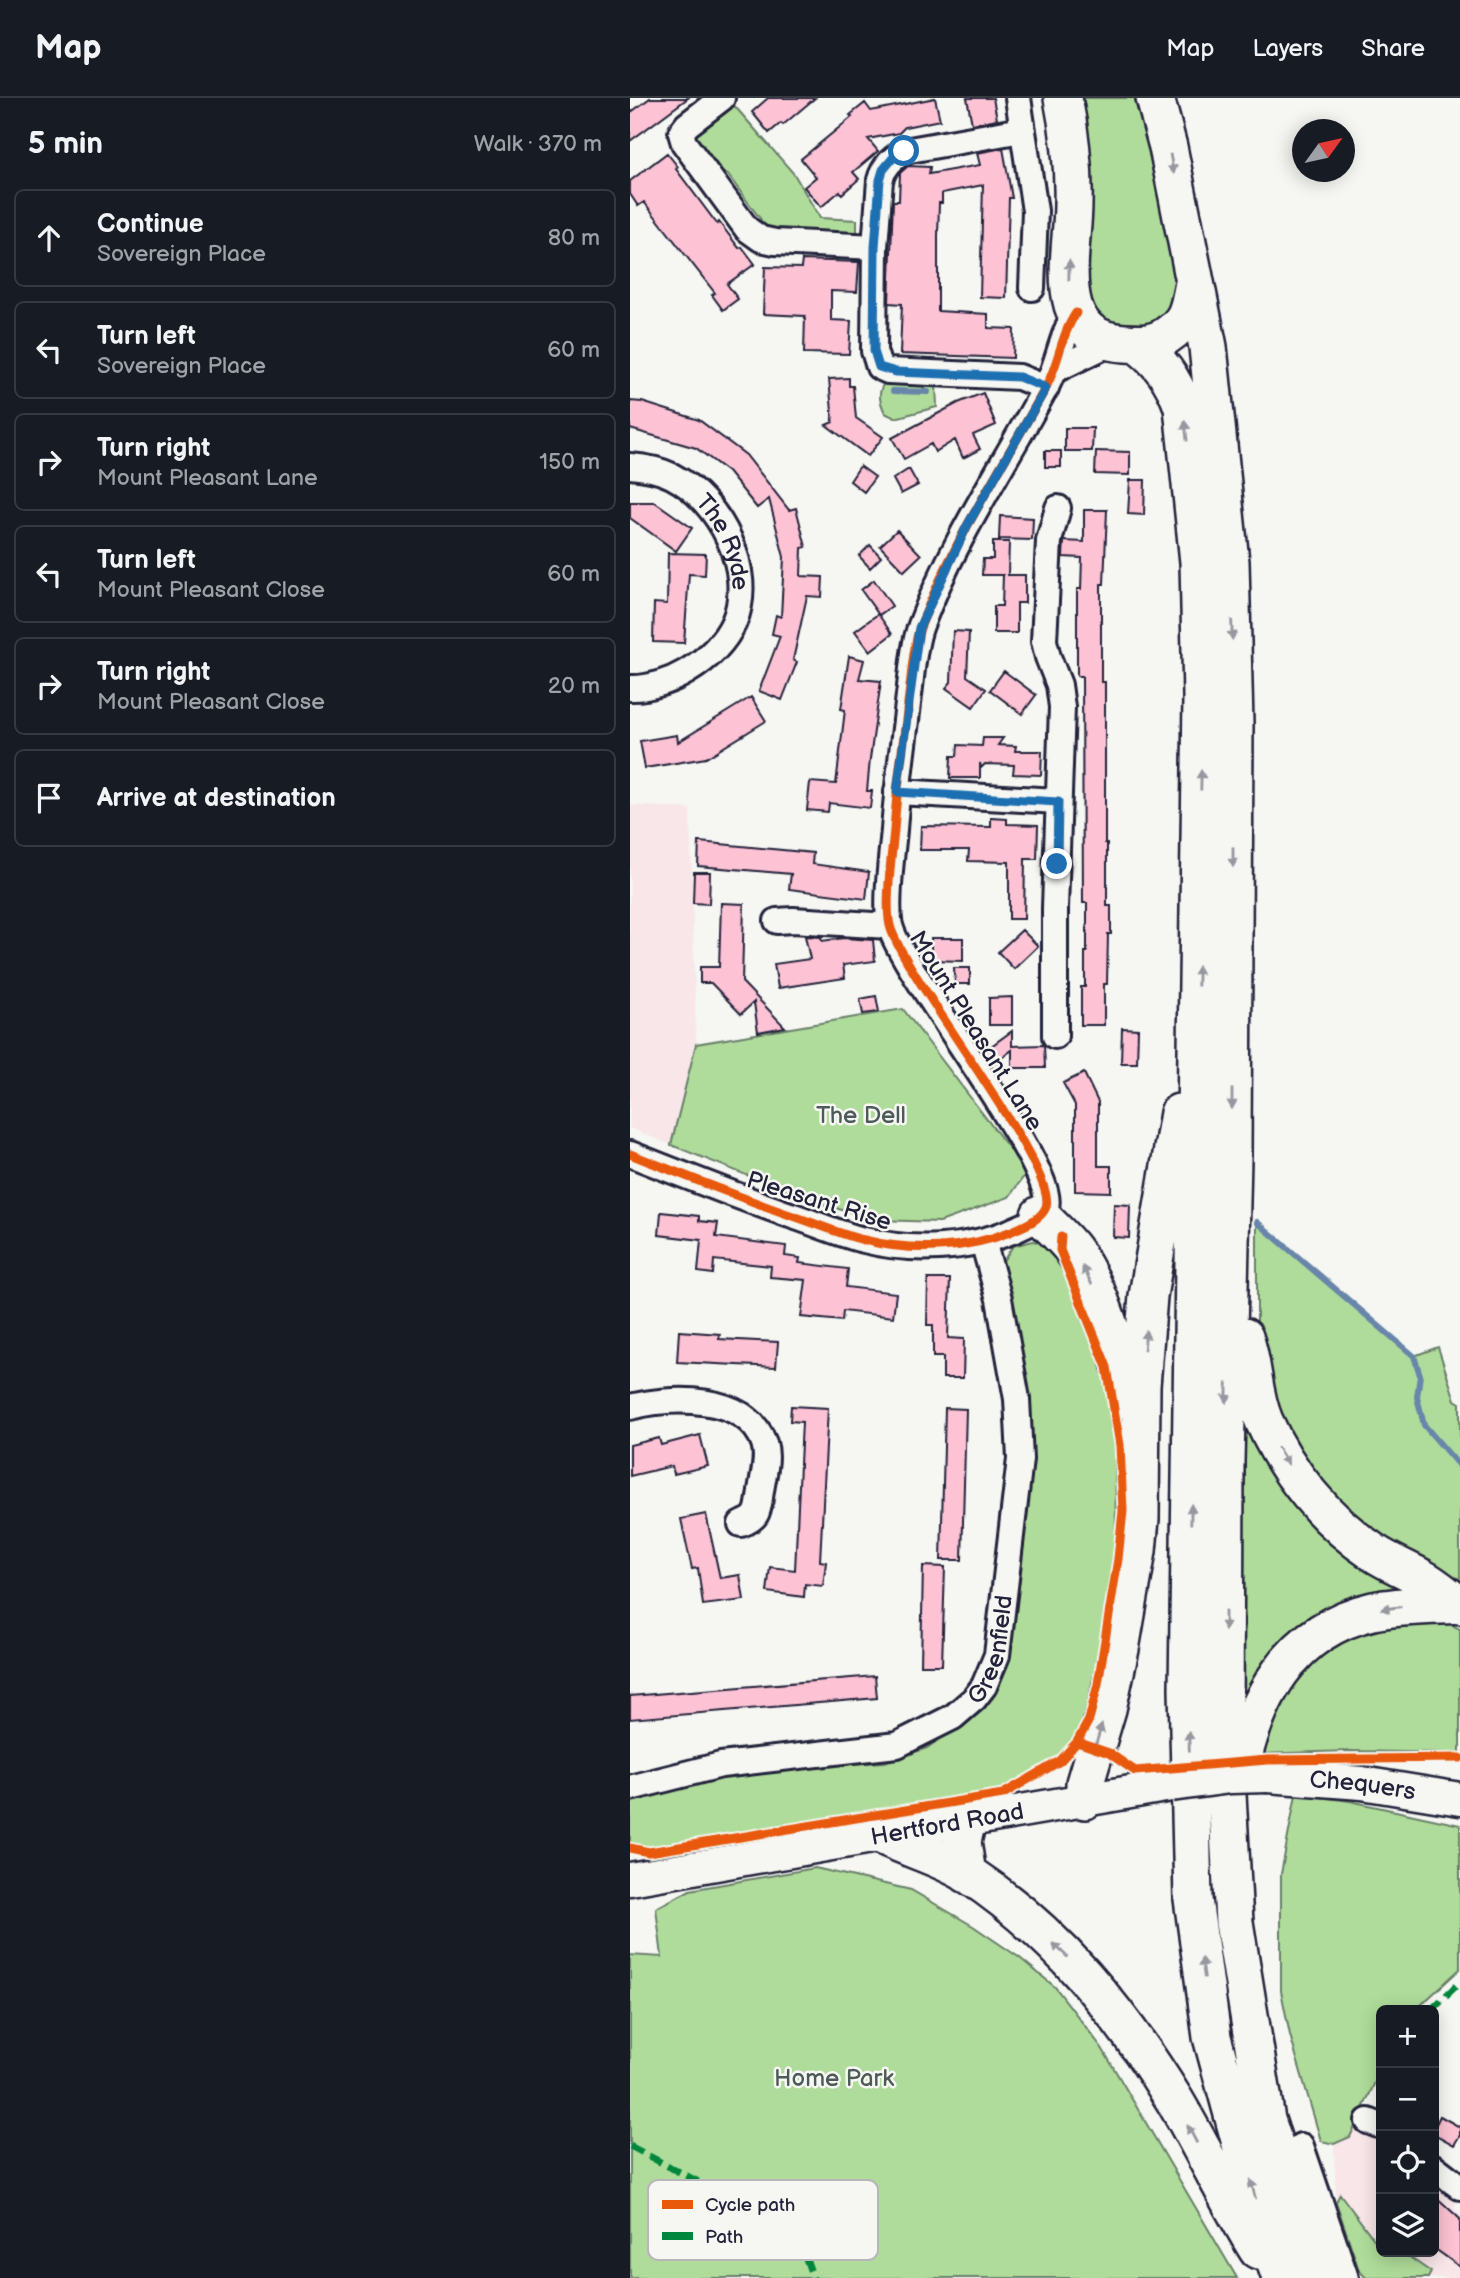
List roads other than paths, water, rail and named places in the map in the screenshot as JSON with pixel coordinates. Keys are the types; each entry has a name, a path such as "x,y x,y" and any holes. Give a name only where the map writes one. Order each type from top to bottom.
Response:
{"highway":[{"path":"1063,98 1072,161 1069,287 1076,313 1084,325 1097,336 1125,343 1155,356 1178,390 1183,407 1199,562 1202,697 1188,1689 1194,1899 1212,2037 1278,2278"},
{"path":"1155,98 1168,147 1208,347 1230,562 1233,644 1230,1300 1225,1476 1224,1740 1227,1830 1234,1922 1266,2120 1319,2278"},
{"path":"1125,343 1157,342 1175,330 1188,315 1195,282"},
{"path":"1085,1800 1085,1783 1121,1650 1137,1551 1140,1519 1141,1386 1149,1296 1177,1125 1197,1045"},
{"path":"1040,1215 1074,1251 1088,1276 1112,1331 1140,1432"},
{"path":"1230,1300 1247,1346 1252,1381 1263,1419 1282,1456 1308,1492 1341,1528 1374,1553 1428,1582 1459,1604"},
{"path":"1227,1830 1246,1740 1258,1708 1288,1661 1327,1628 1347,1618 1396,1607 1459,1604"},
{"path":"967,1820 962,1842 967,1874"},
{"path":"881,1835 942,1860 967,1874 1017,1910 1072,1961 1116,2012 1175,2102 1230,2204 1278,2278"}],"main road":[{"name":"Hertford Road","path":"630,1879 1171,1785 1230,1777 1266,1776"},
{"name":"Chequers","path":"1266,1776 1362,1783 1460,1799"}],"street":[{"path":"722,98 687,125 681,133 684,143 747,229 761,239 775,242 875,247"},
{"path":"1018,98 1035,211 1032,288"},
{"path":"1022,130 904,151 893,158 883,170 875,247 874,351 879,367 896,372 1050,379 1125,343"},
{"name":"Mount Pleasant Lane","path":"1040,1215 1047,1197 1027,1147 923,990 889,926 890,881 897,792 919,628 967,526 1050,379 1068,324 1076,313"},
{"name":"The Ryde","path":"630,466 671,476 701,497 718,520 733,548 740,577 735,621 722,643 699,664 676,678 630,688"},
{"path":"1055,1036 1055,908 1062,707 1059,685 1045,641 1049,541 1058,508"},
{"path":"897,792 1058,802"},
{"path":"777,921 889,926"},
{"name":"Pleasant Rise","path":"630,1154 747,1200 865,1240 927,1247 983,1241 1027,1225 1040,1215"},
{"name":"Greenfield","path":"630,1788 721,1765 897,1745 953,1717 974,1699 984,1686 997,1655 1020,1460 1017,1399 999,1299 983,1241"},
{"path":"630,1407 660,1400 703,1402 734,1411 757,1430 764,1443 766,1457 758,1512 751,1521 741,1524"},
{"path":"1301,2146 1346,2278"},
{"path":"1439,2170 1460,2187"}],"waterway":[{"path":"893,391 928,392"},
{"path":"1257,1222 1414,1356 1420,1375 1417,1397 1424,1425 1460,1467"}],"park label":[{"name":"The Dell","path":"861,1115"},
{"name":"Home Park","path":"834,2078"}]}
